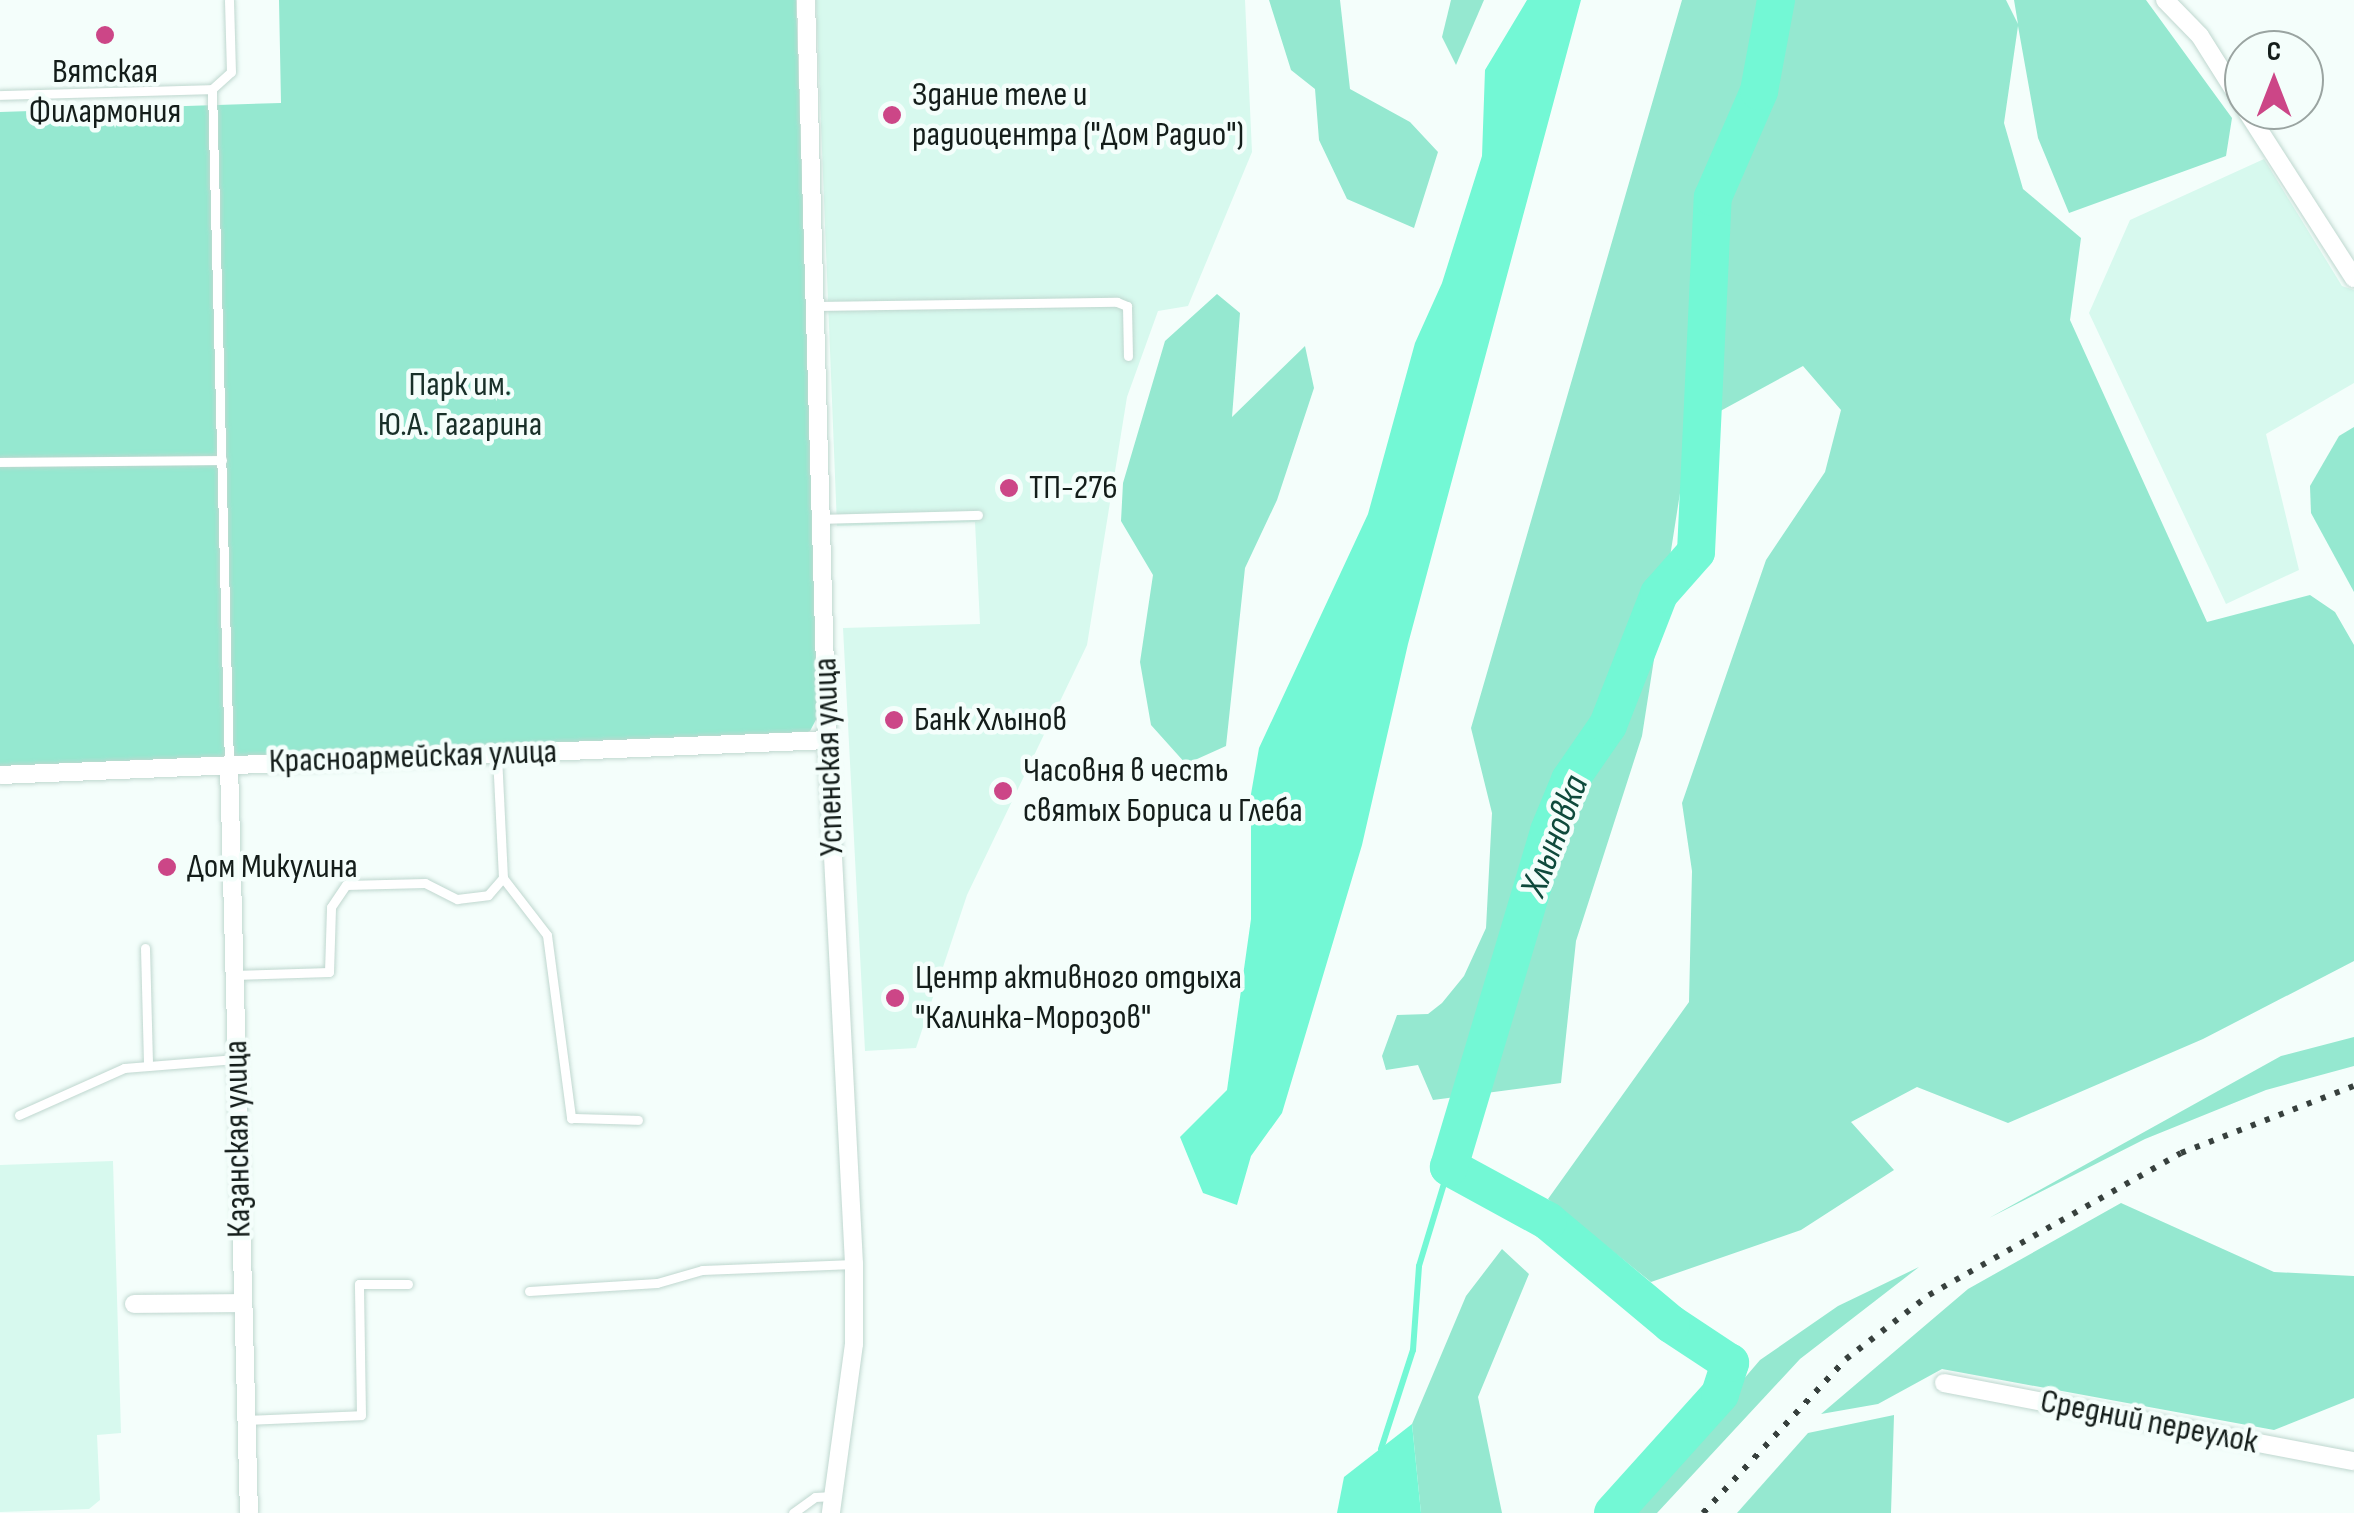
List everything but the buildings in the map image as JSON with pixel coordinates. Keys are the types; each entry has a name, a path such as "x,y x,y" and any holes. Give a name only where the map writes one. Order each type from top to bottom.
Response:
{"street":[{"name":"Успенская улица","path":"806,0 827,740 854,1264 854,1344 833,1504"},
{"path":"2165,0 2200,36 2224,74"},
{"path":"2259,130 2354,278"},
{"name":"Красноармейская улица","path":"0,775 827,740"},
{"name":"Казанская улица","path":"229,765 249,1513"},
{"path":"134,1304 242,1303"},
{"name":"Средний переулок","path":"1944,1382 2354,1461"}],"lane":[{"path":"0,95 212,88 231,72 229,0"},
{"path":"212,88 229,765"},
{"path":"815,306 1117,302 1127,306 1128,356"},
{"path":"0,462 222,460"},
{"path":"821,519 978,515"},
{"path":"496,754 503,878 547,935 571,1118 638,1120"},
{"path":"234,975 329,972 331,907 346,885 425,882 457,899 488,895 503,878"},
{"path":"145,948 148,1066"},
{"path":"20,1115 124,1068 236,1059"},
{"path":"530,1291 657,1283 702,1270 854,1264"},
{"path":"244,1420 361,1415 359,1284 408,1284"},
{"path":"794,1513 815,1497 833,1504"}],"shaded area":[{"path":"816,0 1245,0 1252,152 1188,306 1158,311 1127,397 1087,645 967,895 916,1048 865,1051 843,628 980,624 975,522 837,526"},
{"path":"1527,0 1581,0 1408,644 1362,845 1282,1113 1251,1156 1237,1205 1203,1193 1180,1137 1227,1090 1251,919 1251,794 1259,748 1368,514 1415,343 1442,283 1482,156 1485,70"},
{"path":"2264,159 2342,286 2354,290 2354,383 2266,434 2299,570 2226,604 2089,313 2130,220"},
{"path":"113,1161 121,1433 97,1435 100,1500 89,1509 0,1512 0,1165"},
{"path":"1412,1424 1421,1513 1337,1513 1344,1477"}],"green space":[{"name":"Парк им. Ю.А. Гагарина","path":"279,0 796,0 820,712 810,731 793,738 0,776 0,112 281,103"},
{"path":"1269,0 1340,0 1350,89 1410,122 1438,152 1414,228 1347,199 1319,140 1315,89 1291,70"},
{"path":"1451,0 1484,0 1456,65 1442,37"},
{"path":"1682,0 2006,0 2018,24 2014,0 2146,0 2224,107 2224,130 2230,130 2226,156 2069,213 2038,138 2018,26 2004,123 2023,189 2081,238 2070,320 2207,622 2310,595 2335,612 2354,645 2354,961 2203,1039 2008,1123 1917,1087 1851,1122 1894,1170 1801,1230 1651,1282 1548,1199 1689,1002 1692,871 1682,803 1766,560 1825,472 1841,410 1803,366 1713,415 1680,493 1642,736 1576,941 1561,1083 1433,1100 1418,1065 1386,1070 1382,1056 1397,1015 1428,1014 1442,1003 1464,976 1486,928 1492,813 1471,728"},
{"path":"1217,294 1240,313 1232,417 1305,346 1314,388 1277,500 1245,568 1226,746 1186,764 1151,725 1140,662 1153,575 1121,521 1123,483 1165,341"},
{"path":"2354,427 2354,592 2311,513 2310,486 2339,436"},
{"path":"2354,1037 2354,1066 2266,1090 2145,1139 1989,1218 2281,1056"},
{"path":"2121,1203 2274,1272 2354,1276 2354,1398 2274,1430 1942,1369 1878,1404 1821,1414 1968,1289"},
{"path":"1502,1249 1529,1274 1478,1397 1502,1513 1421,1513 1412,1424 1466,1296"},
{"path":"1919,1267 1800,1359 1657,1513 1629,1513 1760,1360 1838,1306"},
{"path":"1894,1415 1891,1513 1737,1513 1808,1433"}],"waterway":[{"name":"Хлыновка","path":"1613,1513 1720,1394 1730,1363 1671,1324 1548,1221 1449,1167 1549,831 1570,780 1608,725 1659,594 1696,552 1713,197 1759,91 1776,0"},
{"path":"1381,1449 1413,1350 1419,1266 1449,1167"}],"railway":[{"path":"1703,1513 1846,1359 1929,1295 2181,1153 2354,1086"}],"place":[{"name":"Вятская Филармония","path":"105,35"},
{"name":"Здание теле и радиоцентра (\"Дом Радио\")","path":"892,115"},
{"name":"ТП-276","path":"1009,488"},
{"name":"Банк Хлынов","path":"894,720"},
{"name":"Часовня в честь святых Бориса и Глеба","path":"1003,791"},
{"name":"Дом Микулина","path":"167,867"},
{"name":"Центр активного отдыха \"Калинка-Морозов\"","path":"895,998"}]}
